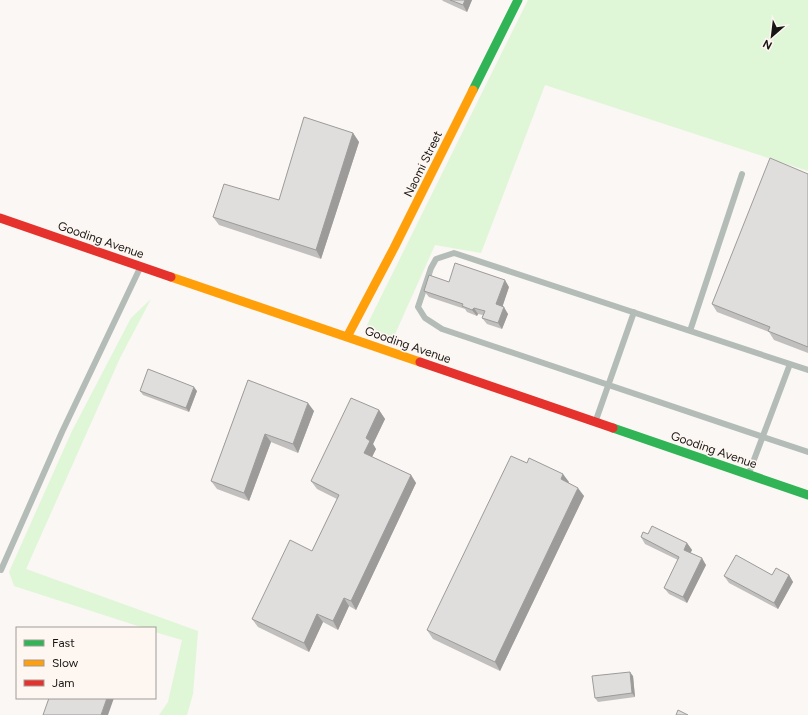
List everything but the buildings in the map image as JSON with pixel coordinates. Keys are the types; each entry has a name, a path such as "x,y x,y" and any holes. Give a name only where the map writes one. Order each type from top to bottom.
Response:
{"main road":[{"name":"Naomi Street","path":"347,337 394,248 518,0"},
{"name":"Gooding Avenue","path":"0,218 217,294 808,495"}],"lane":[{"path":"690,331 742,174"},
{"path":"808,370 454,253 436,259 431,268 418,307 425,318 442,328 808,452"},
{"path":"1,570 62,432 141,267"},
{"path":"596,422 634,312"},
{"path":"749,475 790,364"}],"green space":[{"path":"528,0 808,0 808,171 545,85 481,253 435,245 391,343 367,325"},
{"path":"151,299 120,358 26,569 198,631 193,694 187,715 159,715 168,702 182,640 156,632 156,627 141,627 14,586 9,572 72,431 131,318"}],"traffic: fast":[{"path":"473,90 518,0"},
{"path":"613,428 808,495"}],"traffic: slow":[{"path":"347,337 394,248 473,90"},
{"path":"171,277 420,362"}],"traffic: jam":[{"path":"0,218 171,277"},
{"path":"420,362 613,428"}]}
